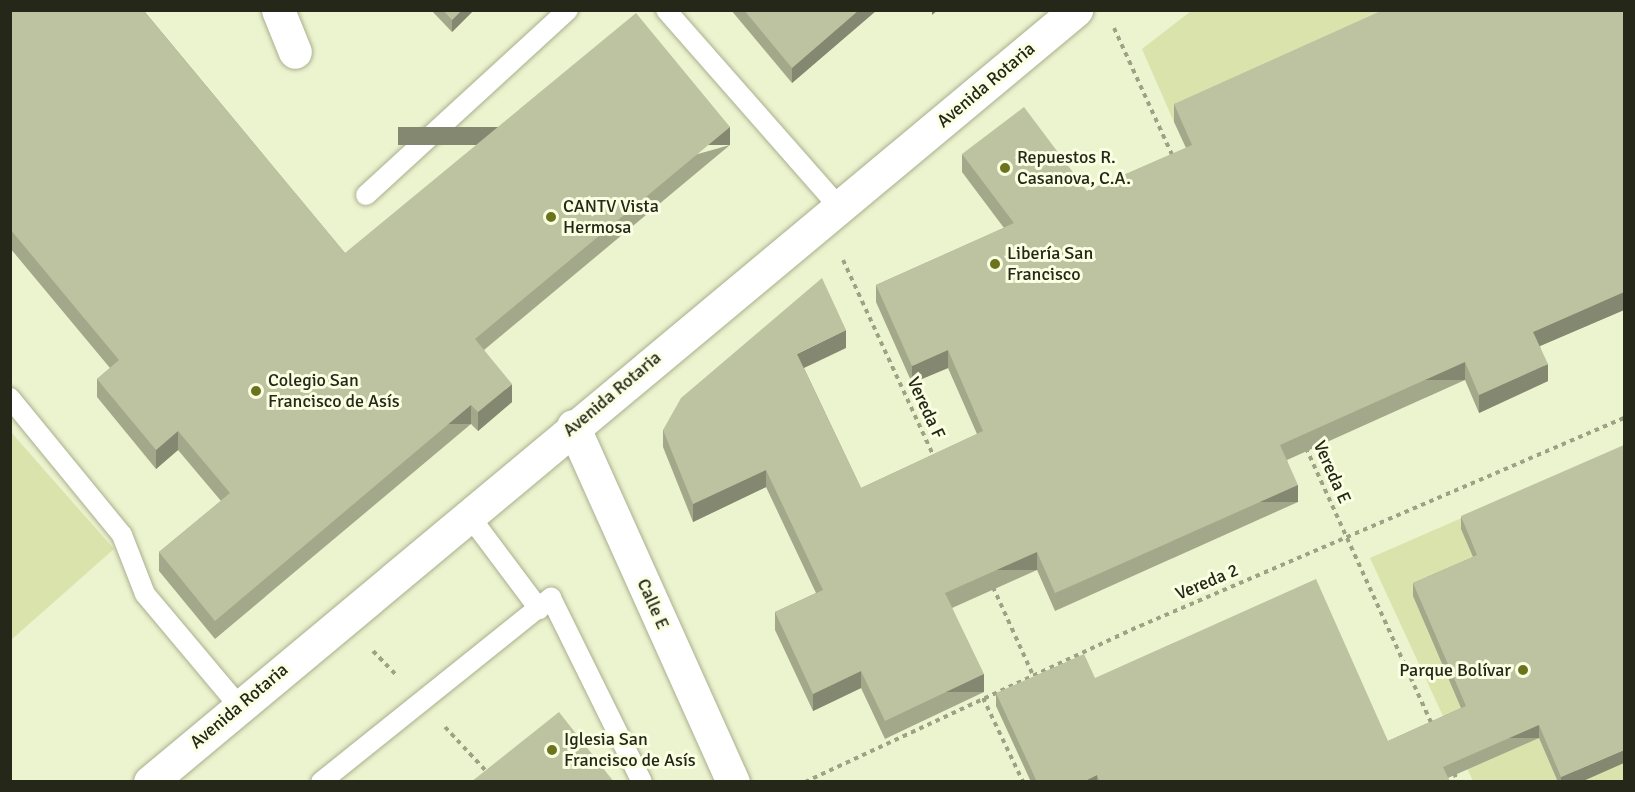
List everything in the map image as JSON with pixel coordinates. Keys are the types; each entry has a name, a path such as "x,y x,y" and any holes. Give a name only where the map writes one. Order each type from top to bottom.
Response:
{"street":[{"path":"278,10 296,52"},
{"name":"Avenida Rotaria","path":"150,782 573,426 1076,10"},
{"name":"Calle E","path":"573,426 733,782"}],"lane":[{"path":"366,195 568,10"},
{"path":"666,10 831,212"},
{"path":"10,398 122,535 145,594 239,706"},
{"path":"468,514 539,609"},
{"path":"326,780 551,598 642,782"}],"path":[{"path":"1112,21 1175,161"},
{"name":"Vereda F","path":"831,212 939,468"},
{"name":"Vereda 2","path":"805,782 1033,675 1624,418"},
{"name":"Vereda E","path":"1302,441 1433,728"},
{"path":"988,577 1033,675"},
{"path":"983,698 1023,782"},
{"path":"1448,760 1458,782"}],"green space":[{"path":"1191,11 1422,11 1174,122 1142,49"},
{"path":"10,431 114,549 11,640 10,640"},
{"name":"Parque Bolívar","path":"1624,447 1624,781 1473,781 1370,558"}],"building":[{"name":"Colegio San Francisco de Asís","path":"10,10 143,10 345,253 636,13 730,127 475,339 512,384 478,412 471,405 215,621 159,552 230,493 178,431 156,450 97,379 119,360 10,229"},
{"path":"443,10 462,10 452,20"},
{"path":"744,10 859,10 792,68"},
{"path":"1383,10 1624,10 1624,292 1533,332 1548,364 1479,395 1465,362 1280,445 1298,485 1105,571 1055,593 1037,552 945,593 984,674 885,721 861,671 813,694 775,612 823,590 766,470 693,504 663,430 681,398 822,278 846,330 797,354 861,488 983,431 948,350 912,366 876,285 1014,223 962,154 1024,107 1087,191 1192,145 1174,104"},
{"path":"1624,445 1624,750 1561,777 1539,725 1443,767 1450,782 1100,782 1097,775 1083,782 1037,782 996,693 1084,654 1095,678 1316,579 1388,741 1466,706 1413,583 1477,555 1461,516"},
{"name":"Iglesia San Francisco de Asís","path":"559,712 614,782 471,782"}],"place":[{"name":"Repuestos R. Casanova, C.A.","path":"1005,168"},
{"name":"CANTV Vista Hermosa","path":"551,217"},
{"name":"Libería San Francisco","path":"995,264"},
{"name":"Colegio San Francisco de Asís","path":"256,391"},
{"name":"Parque Bolívar","path":"1523,670"},
{"name":"Iglesia San Francisco de Asís","path":"552,750"}]}
